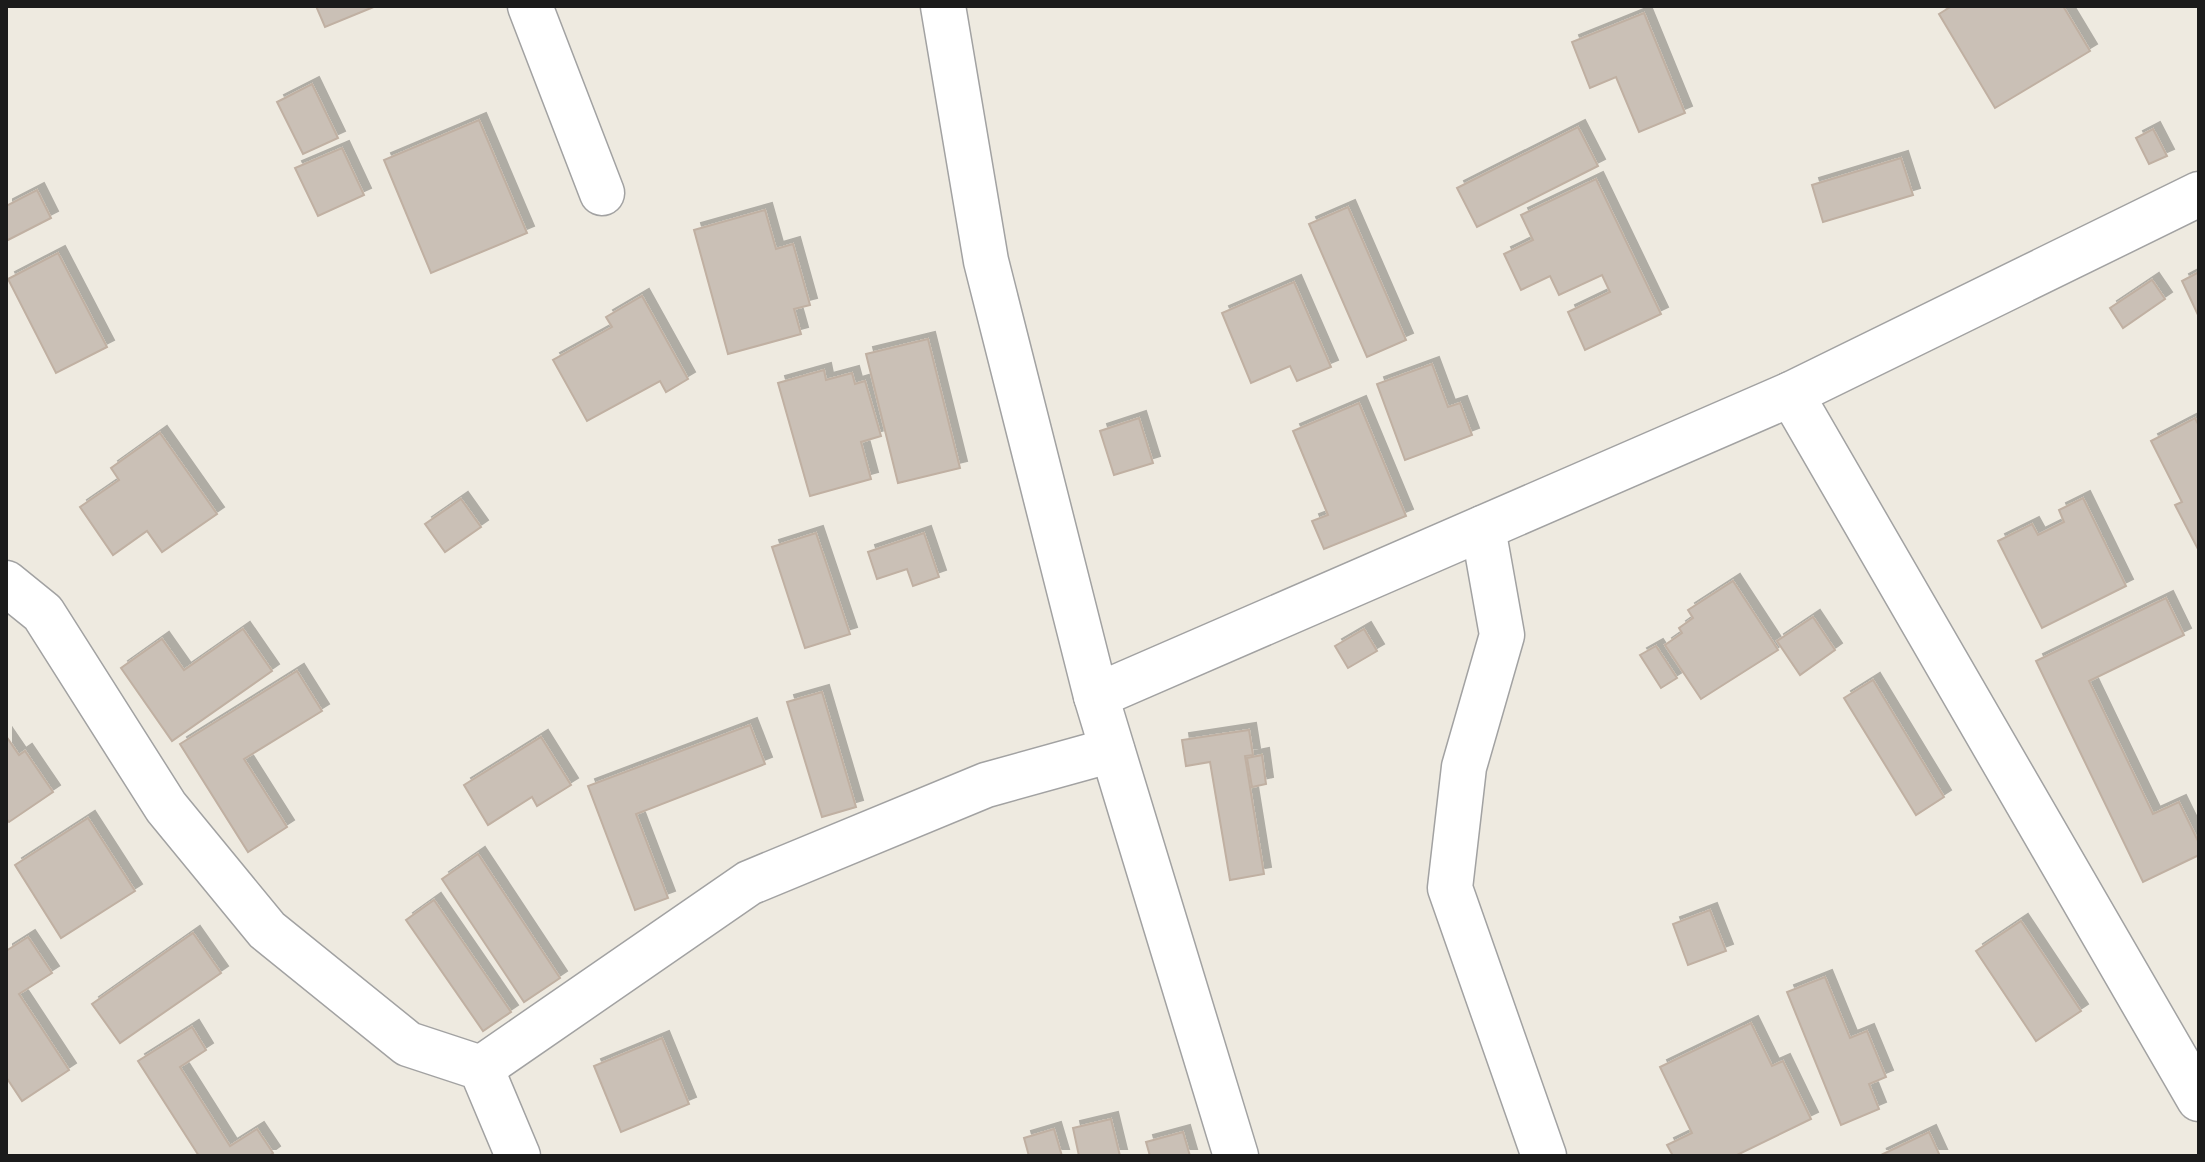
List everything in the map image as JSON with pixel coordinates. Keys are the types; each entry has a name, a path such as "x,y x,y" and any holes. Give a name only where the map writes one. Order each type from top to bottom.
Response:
{"street":[{"path":"530,6 602,193"},
{"path":"955,7 986,261 1096,696 1236,1156"},
{"path":"1096,696 1791,394 2199,194"},
{"path":"1791,394 2199,1099"},
{"path":"1483,528 1502,635 1464,767 1450,888 1544,1156"},
{"path":"6,583 43,613 166,807 267,930 408,1044 481,1068 518,1156"},
{"path":"481,1068 749,883 986,785 1112,750"}],"building":[{"path":"316,6 376,6 325,27"},
{"path":"1952,6 2063,6 2090,51 1995,108 1939,14"},
{"path":"1644,13 1685,113 1639,132 1616,77 1590,88 1572,42"},
{"path":"312,84 338,138 303,154 277,102"},
{"path":"479,120 527,233 431,273 384,160"},
{"path":"1578,127 1598,166 1477,227 1457,188"},
{"path":"2153,129 2167,156 2149,164 2136,138"},
{"path":"342,148 364,195 318,216 295,168"},
{"path":"1901,158 1913,195 1823,222 1812,185"},
{"path":"1596,179 1661,314 1585,350 1568,312 1610,292 1602,275 1559,295 1550,276 1521,290 1504,254 1533,240 1521,215"},
{"path":"37,190 51,218 6,241 6,206"},
{"path":"1348,207 1406,340 1367,357 1309,224"},
{"path":"765,210 776,249 793,244 810,305 794,309 801,334 728,354 694,230"},
{"path":"58,253 107,347 56,373 8,279"},
{"path":"2199,272 2199,317 2182,281"},
{"path":"2152,280 2165,299 2123,328 2110,308"},
{"path":"1294,282 1331,367 1297,381 1290,366 1251,383 1222,313"},
{"path":"642,296 688,379 666,392 660,381 587,421 553,360 612,327 606,317"},
{"path":"928,339 960,468 898,483 866,354"},
{"path":"1432,364 1448,407 1460,403 1472,435 1405,460 1377,384"},
{"path":"824,370 826,380 852,373 855,384 865,381 881,436 861,442 871,479 810,496 778,383"},
{"path":"1359,403 1406,516 1324,549 1312,521 1328,515 1293,431"},
{"path":"1139,418 1153,463 1114,475 1100,431"},
{"path":"2195,418 2199,426 2199,551 2175,505 2182,502 2151,441"},
{"path":"160,433 217,514 162,552 147,531 113,555 80,507 119,480 111,468"},
{"path":"2083,498 2126,586 2042,628 1998,541 2032,524 2038,535 2064,522 2059,510"},
{"path":"461,499 481,527 445,552 425,524"},
{"path":"816,533 850,634 805,648 772,547"},
{"path":"924,533 939,577 913,586 907,569 877,579 868,552"},
{"path":"1733,581 1778,650 1701,699 1665,645 1682,633 1679,628 1693,618 1688,610"},
{"path":"2166,598 2184,635 2089,681 2153,814 2179,802 2199,843 2199,855 2143,882 2036,661"},
{"path":"1813,617 1835,650 1800,675 1777,641"},
{"path":"243,629 272,671 172,741 121,668 162,639 184,670"},
{"path":"1364,629 1377,651 1348,668 1335,646"},
{"path":"1656,646 1677,678 1661,688 1640,655"},
{"path":"297,671 322,711 244,759 287,827 248,852 180,744"},
{"path":"1873,680 1944,797 1916,815 1844,698"},
{"path":"822,692 856,807 822,817 787,702"},
{"path":"750,725 765,764 636,814 668,898 635,910 588,786"},
{"path":"1249,730 1253,755 1245,756 1264,874 1230,880 1210,762 1186,766 1182,740"},
{"path":"6,736 19,755 25,751 53,792 9,822 6,818"},
{"path":"541,737 571,785 537,806 532,797 488,825 464,785"},
{"path":"1262,755 1266,784 1252,787 1247,758"},
{"path":"88,818 135,891 61,938 15,865"},
{"path":"478,854 560,978 524,1002 442,879"},
{"path":"434,900 511,1012 483,1031 406,920"},
{"path":"1710,910 1726,951 1688,965 1673,924"},
{"path":"2021,921 2081,1011 2036,1041 1976,951"},
{"path":"193,933 221,973 120,1043 92,1004"},
{"path":"28,937 52,973 19,994 69,1070 22,1101 6,1077 6,951"},
{"path":"1825,977 1850,1038 1867,1031 1886,1077 1869,1084 1879,1109 1841,1125 1787,992"},
{"path":"1751,1023 1772,1066 1783,1061 1811,1119 1735,1156 1673,1156 1667,1145 1692,1133 1660,1067"},
{"path":"192,1027 206,1050 180,1067 230,1146 257,1129 273,1153 269,1156 199,1156 138,1061"},
{"path":"662,1038 689,1104 621,1132 594,1066"},
{"path":"1111,1119 1120,1156 1079,1156 1073,1128"},
{"path":"1054,1129 1062,1156 1029,1156 1024,1138"},
{"path":"1183,1132 1190,1156 1150,1156 1146,1142"},
{"path":"1929,1132 1940,1156 1879,1156"}]}
